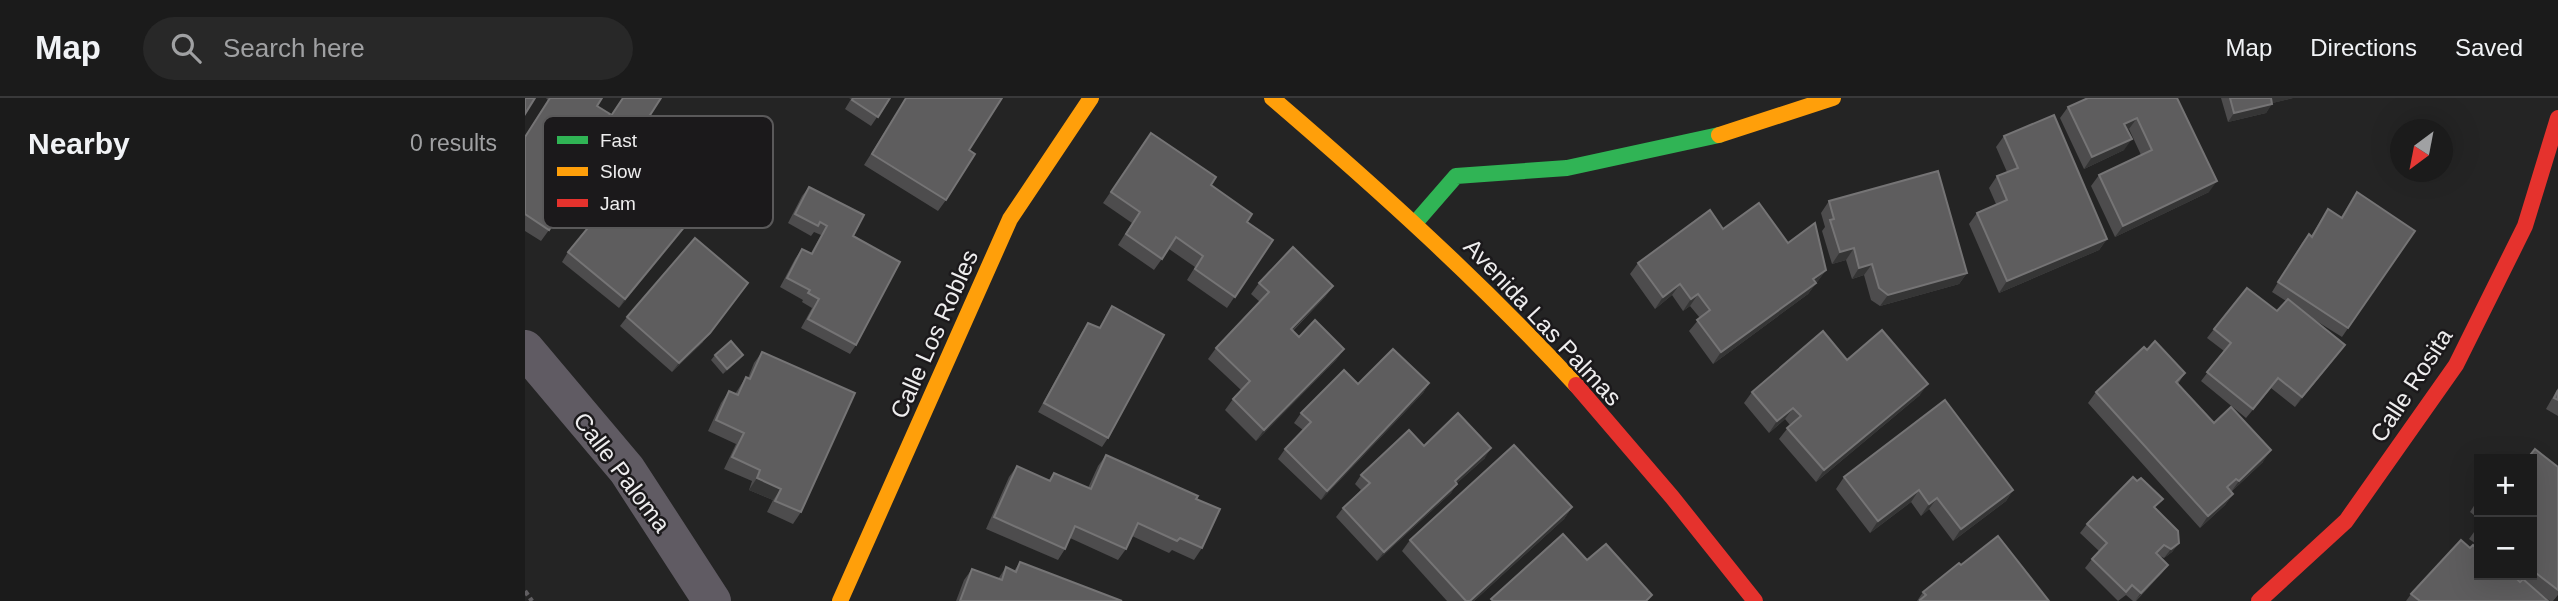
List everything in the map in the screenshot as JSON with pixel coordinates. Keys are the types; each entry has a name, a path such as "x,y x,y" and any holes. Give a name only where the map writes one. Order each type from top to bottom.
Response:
{"street":[{"name":"Calle Los Robles","path":"840,601 1010,219 1091,98"},
{"name":"Avenida Las Palmas","path":"1272,98 1416,222 1525,331 1686,513 1755,601"},
{"path":"1416,222 1456,176 1567,168 1720,135 1833,98"},
{"name":"Calle Rosita","path":"2259,601 2346,521 2456,365 2525,226 2558,118"},
{"name":"Calle Paloma","path":"525,349 627,470 712,601"}],"path":[{"path":"525,591 532,601"}],"building":[{"path":"525,98 535,98 525,114"},
{"path":"550,98 602,98 597,106 610,114 543,116 543,226 525,214 525,137"},
{"path":"623,98 661,98 649,116 611,116"},
{"path":"890,98 878,117 852,100"},
{"path":"906,98 1002,98 969,150 975,154 946,200 872,154"},
{"path":"2088,98 2177,98 2217,181 2123,226 2099,175 2152,150 2137,118 2124,124 2132,139 2092,157 2068,107"},
{"path":"2230,98 2271,98 2272,104 2234,113"},
{"path":"2054,115 2107,239 2007,281 1977,213 2007,200 1997,176 2018,168 2004,136"},
{"path":"1151,133 1216,177 1211,185 1252,214 1247,222 1273,240 1235,297 1195,269 1203,256 1176,237 1162,259 1126,234 1140,212 1111,192"},
{"path":"1938,171 1967,273 1888,295 1879,288 1872,264 1859,268 1854,248 1840,252 1830,220 1834,219 1829,201"},
{"path":"809,187 864,215 853,236 900,262 856,345 808,319 819,299 808,293 810,290 787,278 802,249 812,254 827,226 820,222 818,226 795,214"},
{"path":"2357,192 2415,231 2348,328 2278,282 2309,234 2312,237 2328,209 2342,218"},
{"path":"1759,203 1788,243 1815,223 1826,270 1813,279 1816,283 1721,352 1697,320 1710,310 1698,294 1691,299 1680,284 1663,297 1638,263 1710,210 1723,229"},
{"path":"588,228 683,228 625,299 568,252"},
{"path":"695,238 748,283 710,333 679,363 627,317"},
{"path":"1293,247 1333,286 1291,329 1299,337 1315,320 1344,349 1264,430 1233,399 1250,381 1216,348 1269,292 1259,283"},
{"path":"2247,288 2277,311 2288,299 2345,345 2302,397 2278,378 2253,409 2207,372 2231,343 2214,329"},
{"path":"1112,306 1164,335 1108,438 1044,403 1088,323 1100,328"},
{"path":"1882,330 1928,384 1824,470 1787,428 1801,416 1793,408 1777,421 1752,392 1823,331 1847,360"},
{"path":"731,341 743,355 727,369 715,355"},
{"path":"2155,341 2185,373 2176,382 2214,423 2231,407 2271,450 2239,481 2236,479 2227,487 2233,494 2208,516 2096,392 2144,347 2147,350"},
{"path":"1393,349 1429,383 1327,491 1285,449 1311,422 1301,413 1344,370 1358,384"},
{"path":"762,352 855,393 801,512 775,501 781,489 757,478 760,470 732,457 744,433 716,420 729,391 738,395 746,377 750,379"},
{"path":"1945,400 2013,490 1961,529 1937,498 1929,504 1919,490 1878,521 1844,477"},
{"path":"1458,413 1491,448 1455,481 1457,484 1384,552 1343,508 1370,483 1361,475 1409,430 1424,446"},
{"path":"1514,445 1572,507 1470,601 1466,601 1410,540"},
{"path":"2535,449 2558,467 2558,590 2537,574 2537,454 2531,454"},
{"path":"1106,455 1198,496 1196,499 1220,509 1202,548 1180,538 1177,541 1138,523 1126,549 1075,526 1065,549 994,517 1017,466 1050,481 1054,473 1091,489"},
{"path":"2133,477 2137,481 2141,478 2163,499 2154,507 2178,531 2179,543 2171,549 2164,545 2156,553 2168,565 2141,593 2132,585 2126,592 2092,559 2107,543 2087,524"},
{"path":"1563,534 1587,560 1606,544 1652,595 1646,601 1491,599"},
{"path":"1998,536 2049,601 1920,601 1926,595 1923,592"},
{"path":"2461,540 2470,548 2474,546 2474,580 2524,580 2548,601 2420,601 2411,594"},
{"path":"1020,562 1122,601 960,601 972,569 1002,580 1006,567 1016,572"}],"traffic: fast":[{"path":"1416,222 1456,176 1567,168 1719,135"}],"traffic: slow":[{"path":"840,601 1010,219 1091,98"},
{"path":"1272,98 1428,237 1576,385"},
{"path":"1719,135 1833,98"}],"traffic: jam":[{"path":"2259,601 2346,521 2456,365 2525,226 2558,118"},
{"path":"1576,385 1672,497 1755,601"}]}
